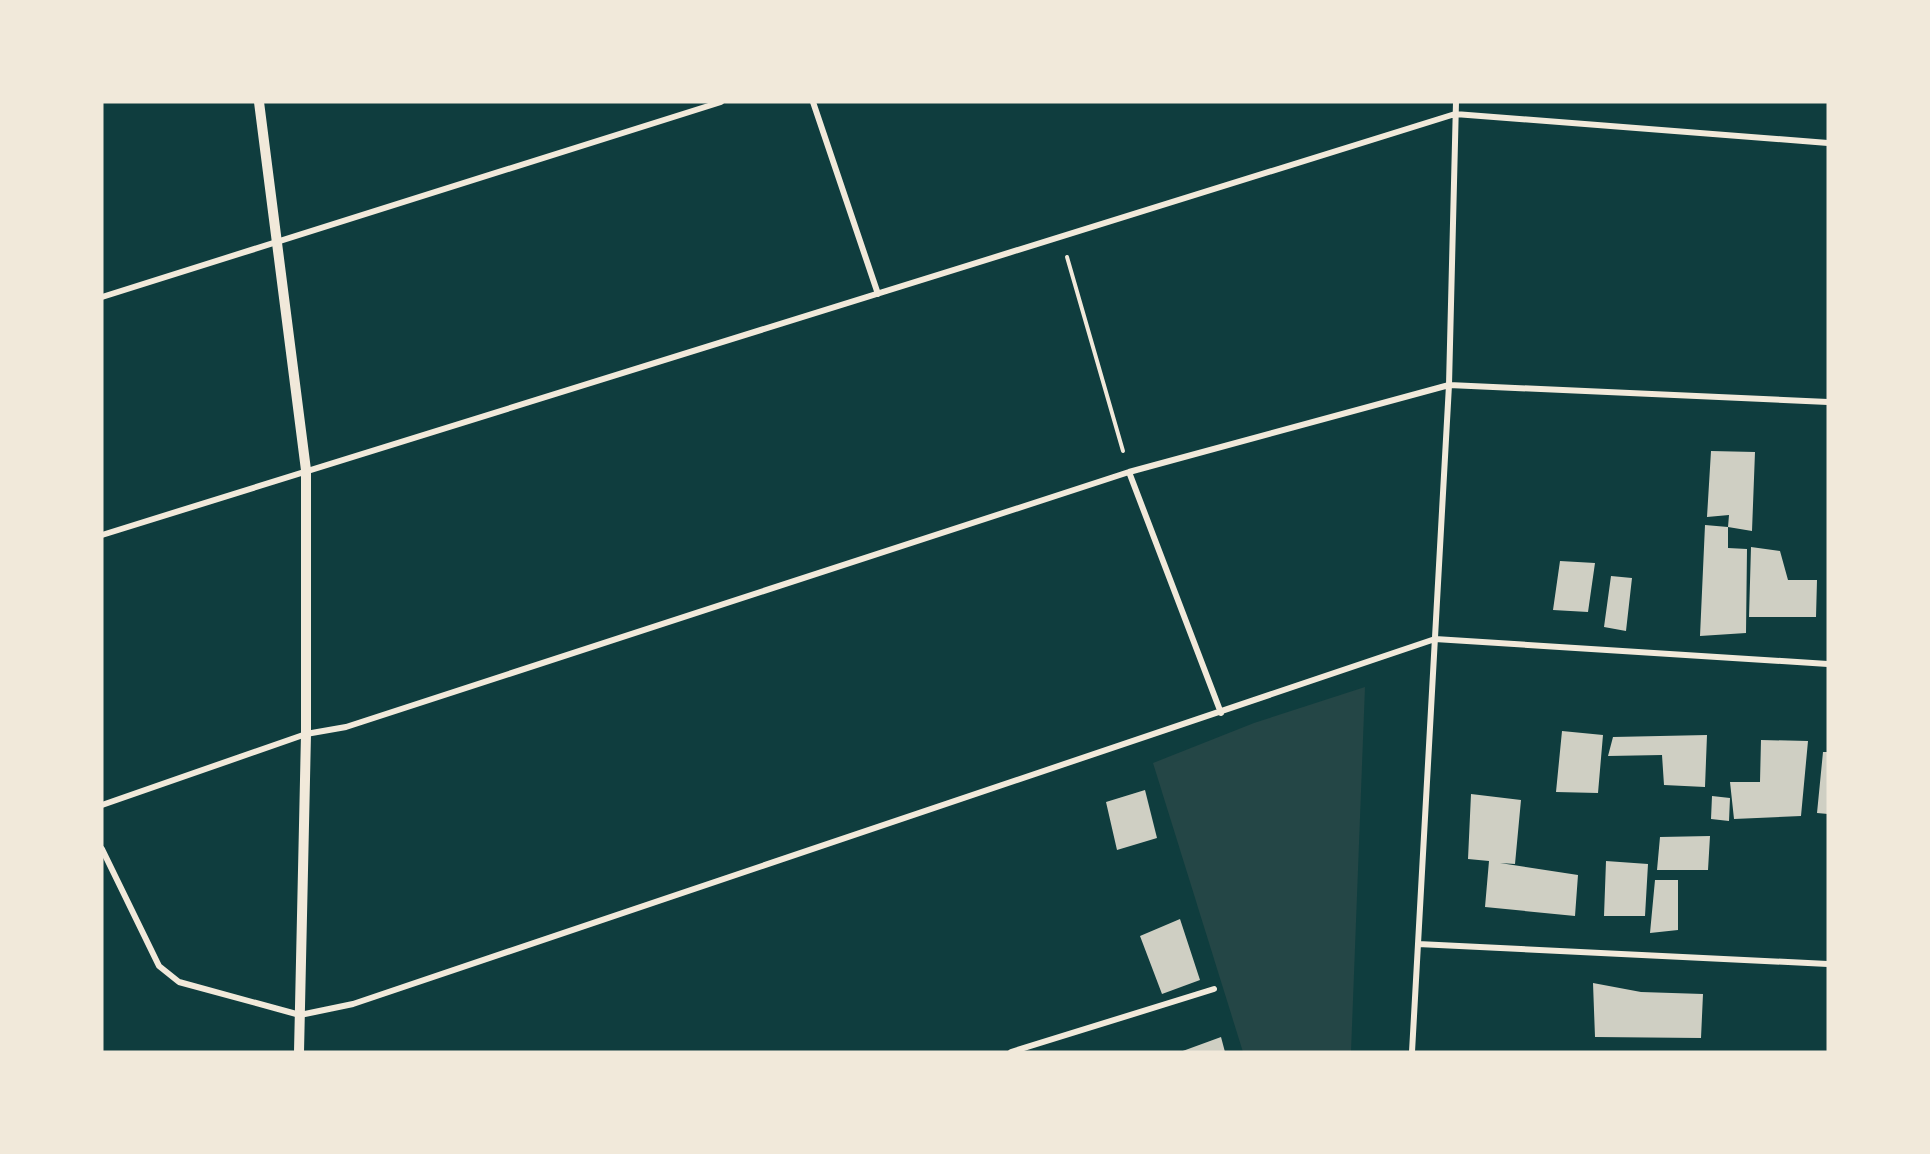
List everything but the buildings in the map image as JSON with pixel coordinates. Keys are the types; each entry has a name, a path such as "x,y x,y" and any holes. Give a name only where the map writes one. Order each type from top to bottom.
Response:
{"street":[{"path":"259,102 279,241 306,470 306,734 299,1052"},
{"path":"102,297 279,241 322,230 721,102"},
{"path":"813,102 878,294"},
{"path":"1412,1052 1449,385 1456,102"},
{"path":"102,535 1455,114 1828,143"},
{"path":"102,805 306,734 346,727 1130,472 1449,385 1828,402"},
{"path":"1130,472 1221,713"},
{"path":"102,849 159,966 168,975 179,982 300,1015 353,1004 1435,639 1828,663"},
{"path":"1418,944 1828,964"},
{"path":"1011,1052 1214,988"}],"path":[{"path":"1061,237 1130,472"}],"shaded area":[{"path":"1365,687 1351,1052 1243,1052 1153,763 1254,723"}]}
